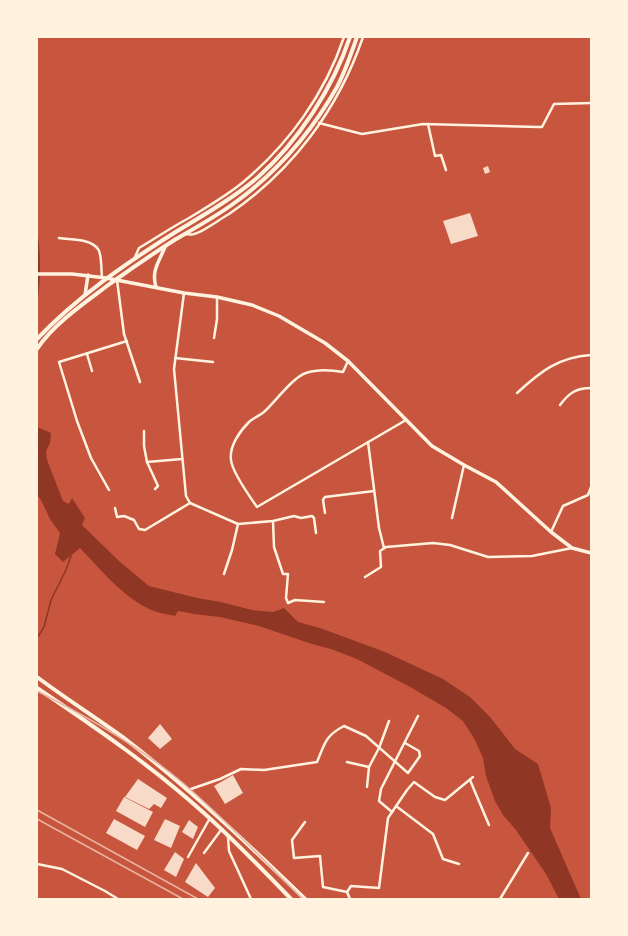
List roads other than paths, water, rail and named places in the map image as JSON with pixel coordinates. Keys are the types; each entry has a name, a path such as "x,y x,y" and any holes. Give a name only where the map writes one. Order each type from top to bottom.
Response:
{"highway":[{"path":"37,339 104,277 134,260 235,195 258,177 296,136 314,110 339,66 350,37"},
{"path":"37,349 59,325 90,299 164,247 232,205 250,191 287,156 321,112 337,87 357,37"},
{"path":"37,676 124,738 188,790 306,899"},
{"path":"37,688 116,741 166,781 210,818 291,899"}],"main road":[{"path":"156,287 154,279 155,268 164,247"},
{"path":"37,274 72,274 104,277 252,305 279,316 325,343 348,361 432,446 496,482 550,532 572,548 591,553"},
{"path":"85,295 88,275"}],"street":[{"path":"134,260 139,248 214,203 242,183 264,163 306,115 337,57 344,37"},
{"path":"185,234 194,234 222,219 252,198 284,168 305,144 343,86 363,37"},
{"path":"320,123 362,134 418,124 542,127 554,104 591,103"},
{"path":"428,124 435,156 441,155 446,170"},
{"path":"59,238 88,242 98,249 104,277"},
{"path":"116,280 123,326 140,382"},
{"path":"184,293 174,369 175,395 186,496 190,503 238,524 273,521 294,516 301,518 312,516 314,518 316,533"},
{"path":"214,338 217,318 217,298"},
{"path":"109,490 91,458 77,421 59,362 127,341"},
{"path":"87,354 92,371"},
{"path":"517,393 540,372 562,360 583,355 591,355"},
{"path":"175,358 213,362"},
{"path":"348,361 343,372 332,370 305,373 264,412 249,422 231,448 231,460 241,482 258,507 406,420"},
{"path":"560,405 567,395 582,388 591,388"},
{"path":"144,431 146,462 158,486 155,488"},
{"path":"368,442 379,528 384,548"},
{"path":"146,462 182,459"},
{"path":"452,518 464,465"},
{"path":"550,532 563,506 588,495 591,487"},
{"path":"325,513 324,497 374,491"},
{"path":"115,508 117,516 124,516 134,520 139,530 145,530 190,503"},
{"path":"273,521 274,547 283,574 288,574 286,598 288,603 295,600 324,602"},
{"path":"224,574 232,550 238,524"},
{"path":"365,577 381,568 380,551 384,548 433,542 450,545 488,557 532,556 572,548"},
{"path":"392,812 379,801 381,789 418,716"},
{"path":"367,787 369,767 379,748 389,721"},
{"path":"188,790 220,779 241,769 264,770 317,762 326,739 333,732 344,726 366,736 408,774 420,756 419,751 405,742"},
{"path":"347,762 369,767"},
{"path":"347,892 351,886 378,888 388,818 414,782 435,797 445,800 471,779 489,825"},
{"path":"396,806 433,834 443,859 459,864"},
{"path":"188,857 210,818"},
{"path":"305,822 292,840 294,858 320,856 323,887 347,892"},
{"path":"204,853 221,830"},
{"path":"228,836 229,851 251,899"},
{"path":"500,899 528,853"},
{"path":"37,864 62,869 118,899"},
{"path":"347,892 350,899"}],"waterway":[{"path":"37,638 44,627 51,600 66,570 71,556"}],"railway":[{"path":"37,691 113,733 166,769 214,811 303,899"},
{"path":"37,810 198,899"},
{"path":"37,819 183,899"}]}
